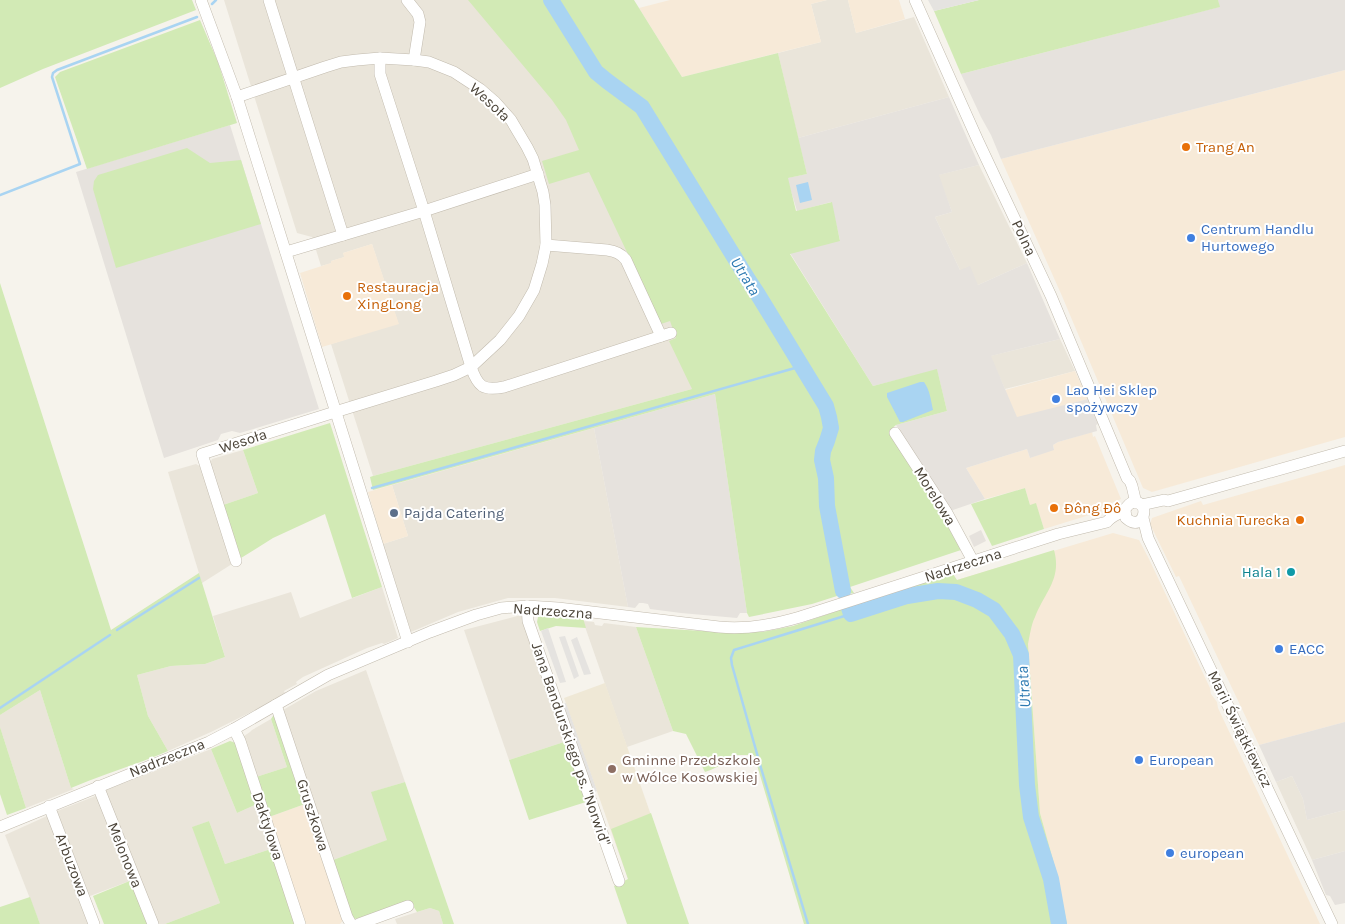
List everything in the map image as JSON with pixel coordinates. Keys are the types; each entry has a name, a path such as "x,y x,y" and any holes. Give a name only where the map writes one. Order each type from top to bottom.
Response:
{"street":[{"path":"201,0 237,97 408,642"},
{"path":"269,0 343,236"},
{"path":"407,0 418,14 420,22 414,60"},
{"name":"Polna","path":"915,0 978,141 1051,296 1127,478 1125,482 1135,512"},
{"path":"380,58 380,74 471,367 475,379 484,388 504,388 666,335 626,260 620,254 607,250 546,244"},
{"name":"Wesoła","path":"236,561 202,454 436,382 471,367 500,340 520,316 534,290 546,244 543,192 533,159 527,147 511,120 495,102 480,89 454,72 429,62 414,60 380,58 341,62 237,97"},
{"path":"286,252 424,211 538,174"},
{"name":"Morelowa","path":"895,433 947,513 973,561"},
{"name":"Nadrzeczna","path":"0,827 209,742 328,675 430,632 488,611 527,606 558,608 719,627 752,627 782,622 1058,534 1107,522 1109,518 1135,512 1164,500 1168,501 1345,451"},
{"name":"Marii Świątkiewicz","path":"1135,512 1142,532 1147,535 1332,924"},
{"name":"Jana Bandurskiego ps. \"Norwid\"","path":"527,606 528,621 619,881"},
{"name":"Gruszkowa","path":"276,705 347,917 351,924"},
{"name":"Daktylowa","path":"234,729 240,741 300,924"},
{"name":"Melonowa","path":"98,786 153,924"},
{"name":"Arbuzowa","path":"49,806 94,924"},
{"path":"359,924 408,906"}],"shaded area":[{"path":"224,0 540,0 630,109 692,389 373,476 331,344 398,323 372,244 343,253 345,257 321,266 312,237 297,233"},
{"path":"670,0 827,0 811,4 821,42 682,77 639,8"},
{"path":"827,0 848,0 856,33 914,17 949,97 798,138 778,53 821,42 811,4"},
{"path":"848,0 899,0 905,19 856,33"},
{"path":"928,0 979,0 934,11"},
{"path":"1218,0 1345,0 1345,70 1001,159 961,74 1219,7"},
{"name":"Centrum Handlu Hurtowego","path":"1345,70 1345,437 1152,492 1143,488 1062,296 1001,159"},
{"path":"949,97 979,165 939,175 952,212 935,217 960,270 970,266 978,285 1027,263 1060,339 991,356 1017,417 1088,399 1098,424 1096,425 1097,431 1058,442 1053,445 1054,450 1030,458 1027,449 966,468 985,499 950,511 896,425 947,411 937,370 873,386 790,253 840,240 831,202 797,211 787,178 807,174 798,138"},
{"path":"230,125 319,409 240,433 232,431 221,434 218,440 164,458 76,172"},
{"path":"979,165 1027,263 978,285 960,270 935,217 952,212 938,175"},
{"path":"372,244 399,324 322,347 300,273 344,257 343,253"},
{"path":"1060,339 1075,371 1005,389 990,356"},
{"path":"1075,371 1088,399 1017,418 1005,390"},
{"path":"715,394 747,613 740,613 737,618 650,609 648,604 643,603 639,603 635,608 628,607 594,428"},
{"path":"594,428 628,607 555,598 508,598 458,612 411,632 383,544 408,536 392,485"},
{"path":"1092,432 1121,499 1111,503 1112,508 1044,529 1036,504 1030,505 1025,488 985,499 966,468 1027,449 1030,458 1054,449 1053,445 1058,442"},
{"path":"243,450 258,493 223,505 210,464 212,459"},
{"path":"196,464 203,468 232,564 202,583 168,472"},
{"name":"EACC","path":"1345,465 1345,722 1259,745 1179,576 1176,577 1150,524 1152,518 1201,501 1203,505"},
{"path":"392,485 408,536 383,544 368,492"},
{"path":"981,530 986,541 974,547 969,536"},
{"name":"European","path":"1113,533 1139,540 1320,924 1067,924 1057,874 1040,813 1028,644 957,580"},
{"path":"382,587 398,638 367,648 303,677 296,682 297,684 284,691 285,693 259,708 168,751 148,716 137,675 171,666 205,664 225,657 213,616 291,592 300,618"},
{"path":"521,615 564,742 509,760 464,630"},
{"path":"583,621 594,622 595,625 602,626 604,623 636,627 673,731 627,747"},
{"path":"548,628 566,682 560,683 541,631"},
{"path":"565,636 579,676 574,679 559,637"},
{"path":"577,637 591,674 584,675 571,640"},
{"path":"366,670 405,782 372,792 388,840 333,860 283,710 316,691"},
{"name":"Gminne Przedszkole w Wólce Kosowskiej","path":"605,683 669,867 628,879 564,698"},
{"path":"40,690 71,788 74,789 26,808 0,727 0,715"},
{"path":"566,703 597,791 591,793 561,704"},
{"path":"271,719 287,767 256,777 242,735 244,736"},
{"path":"1345,722 1345,810 1307,820 1303,799 1292,776 1276,782 1259,745"},
{"path":"211,749 237,813 257,804 271,849 225,864 209,821 193,827 220,903 165,924 157,924 104,791"},
{"path":"1292,776 1303,799 1307,820 1345,810 1345,851 1312,860 1276,782"},
{"path":"98,795 132,880 90,896 57,811"},
{"path":"305,804 344,919 340,924 305,924 269,817"},
{"path":"47,816 89,924 40,924 5,835"},
{"path":"1345,851 1345,903 1335,905 1330,896 1326,895 1312,860"},
{"path":"430,908 439,911 443,924 397,924 395,919"}],"green space":[{"path":"0,0 192,0 196,10 43,69 0,88"},
{"path":"468,0 634,0 682,77 778,53 807,174 788,178 796,211 832,202 840,241 790,254 873,386 937,369 947,411 896,425 889,431 941,514 961,550 850,587 854,593 749,617 715,394 373,490 370,477 373,476 692,389 669,341 676,338 670,321 661,324 589,172 549,184 542,161 579,150 566,120 552,100"},
{"path":"979,0 1218,0 1220,7 961,74 934,11"},
{"path":"200,20 218,62 237,123 87,169 55,77 60,72"},
{"path":"187,148 210,163 241,160 261,224 116,268 93,189 94,181 98,175"},
{"path":"0,283 111,630 199,573 225,657 205,664 171,666 137,675 148,716 168,751 71,788 40,690 0,715"},
{"path":"330,423 382,587 352,598 325,514 273,538 241,558 223,505 258,493 243,450"},
{"path":"1025,488 1030,505 1036,503 1044,529 992,546 971,504"},
{"path":"1054,550 1056,569 1054,577 1034,620 1028,644 1040,813 1057,874 1067,924 804,924 754,755 736,755 721,765 705,772 686,734 673,731 636,627 720,632 762,632 793,626 953,574 957,580"},
{"path":"561,613 582,615 586,628 556,626 540,631 537,622 538,617 543,615 560,617"},
{"path":"275,713 305,804 269,817 256,777 287,767 271,719"},
{"path":"0,727 26,808 7,815 0,794"},
{"path":"230,741 236,743 257,804 237,813 211,749"},
{"path":"564,742 586,802 529,820 509,760"},
{"path":"405,782 454,924 443,924 439,911 430,908 417,912 410,901 356,919 351,917 333,860 387,840 371,792"},
{"path":"651,813 689,924 627,924 614,886 628,879 611,829"},
{"path":"209,821 225,864 271,849 296,924 165,924 220,903 192,827"},
{"path":"132,880 149,924 104,924 93,896"},
{"path":"30,897 40,924 0,924 0,907"}],"water":[{"path":"808,182 812,200 800,203 796,185"},
{"path":"924,382 928,388 933,410 900,422 887,397 887,393"}],"waterway":[{"path":"212,4 216,0"},
{"name":"Utrata","path":"551,0 596,72 642,107 826,406 831,428 822,460 826,478 827,506 843,591"},
{"path":"0,195 80,164 52,77 53,73 197,17"},
{"path":"372,488 802,366"},
{"path":"117,630 199,578"},
{"name":"Utrata","path":"849,608 851,614 907,596 938,591 956,592 977,600 994,610 1012,634 1021,655 1027,785 1031,817 1051,879 1059,924"},
{"path":"808,924 761,768 731,658 734,650 851,614"},
{"path":"0,708 110,635"}],"place":[{"name":"Trang An","path":"1186,147"},
{"name":"Centrum Handlu Hurtowego","path":"1191,238"},
{"name":"Restauracja XingLong","path":"347,296"},
{"name":"Lao Hei Sklep spożywczy","path":"1056,399"},
{"name":"Đông Đô","path":"1054,508"},
{"name":"Pajda Catering","path":"394,513"},
{"name":"Kuchnia Turecka","path":"1300,520"},
{"name":"Hala 1","path":"1291,572"},
{"name":"EACC","path":"1279,649"},
{"name":"European","path":"1139,760"},
{"name":"Gminne Przedszkole w Wólce Kosowskiej","path":"612,769"},
{"name":"european","path":"1170,853"}]}
